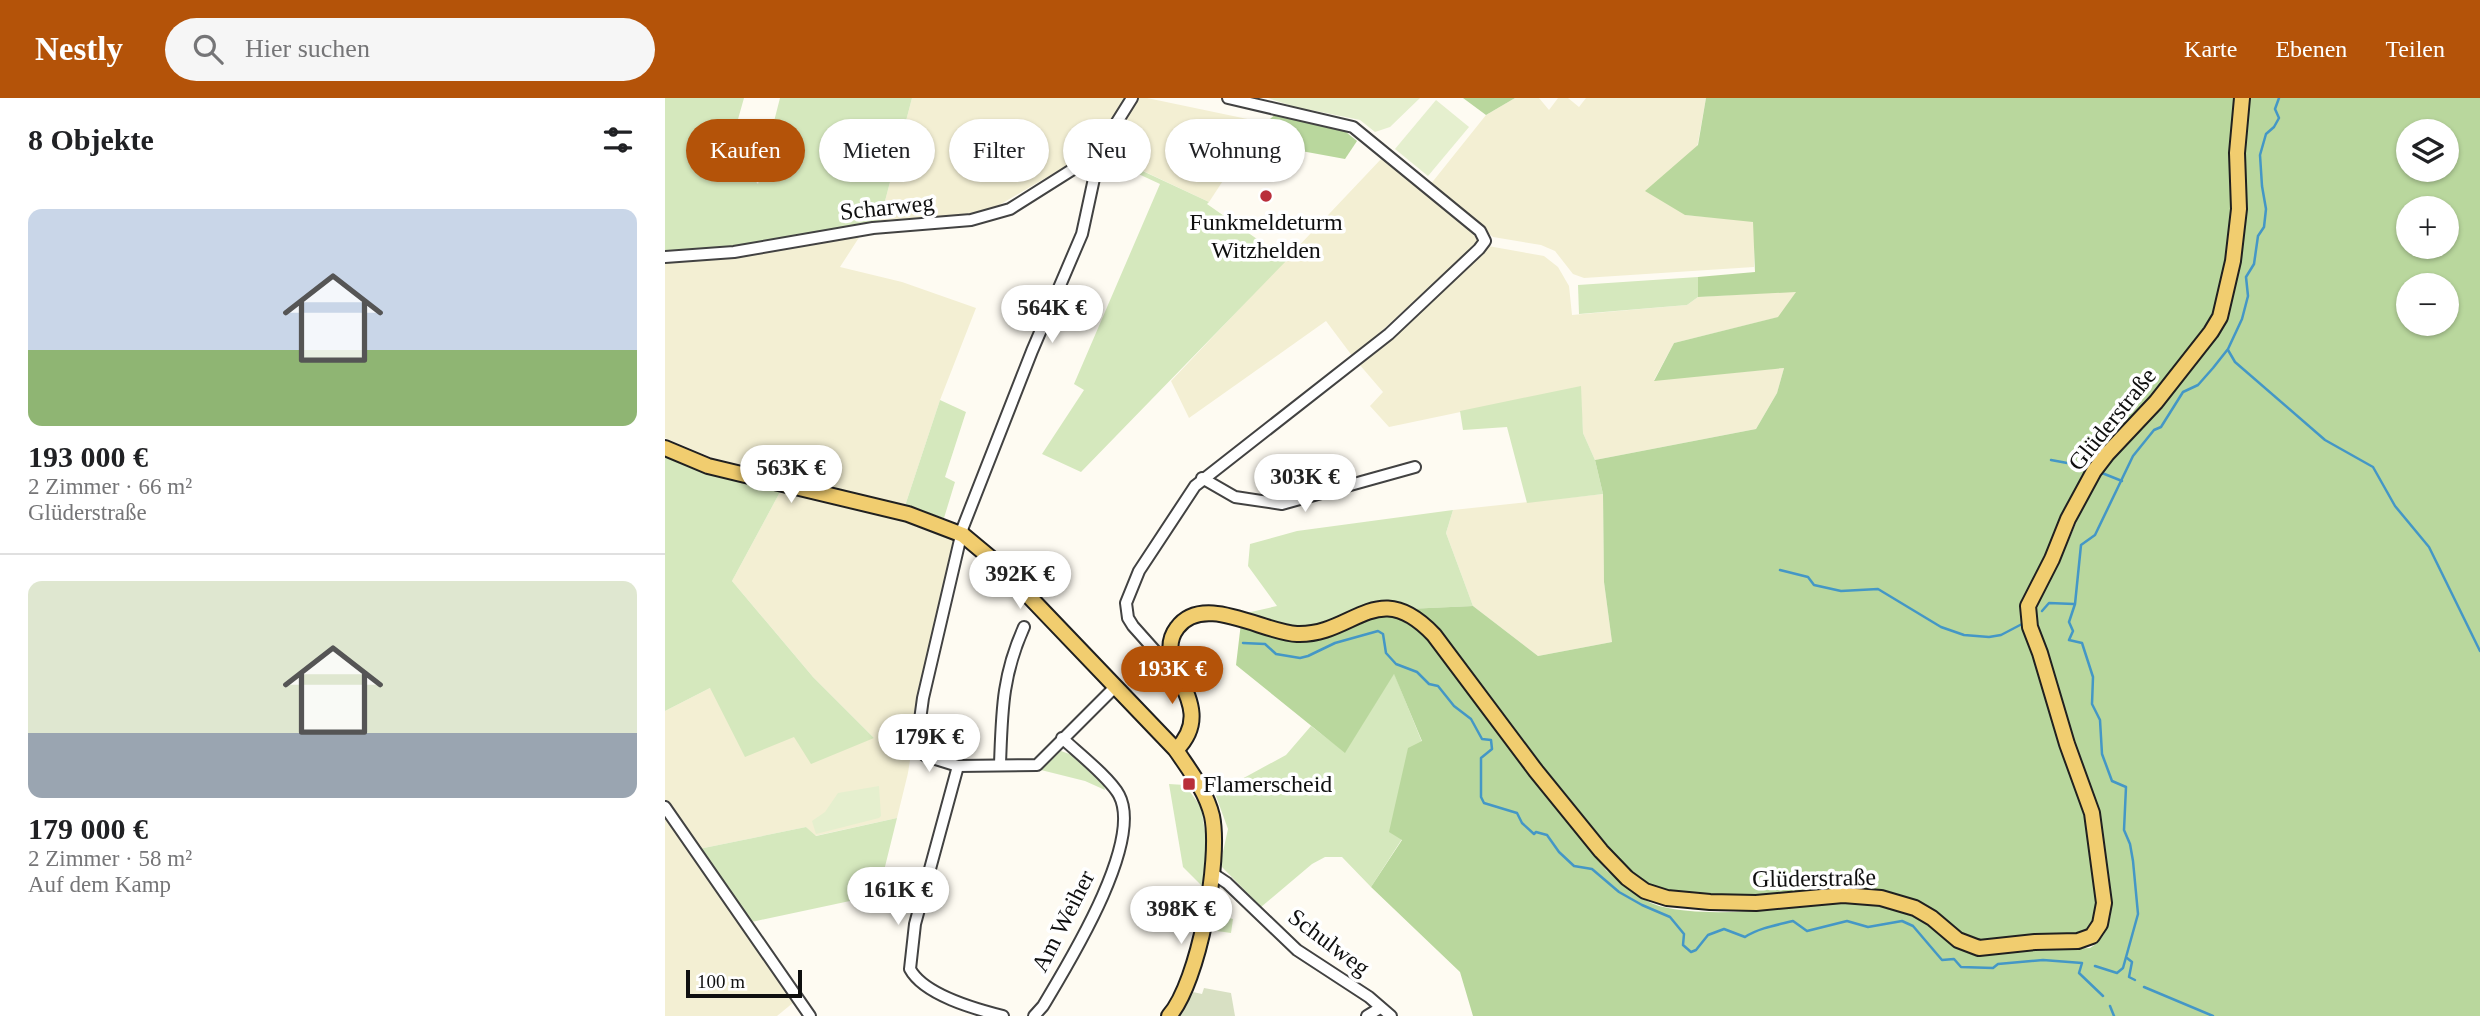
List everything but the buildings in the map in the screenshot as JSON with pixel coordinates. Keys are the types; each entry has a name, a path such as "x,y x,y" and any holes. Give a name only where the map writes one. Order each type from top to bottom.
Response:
{"main road":[{"name":"Glüderstraße","path":"1176,750 1190,732 1193,717 1171,647 1173,635 1186,620 1202,614 1227,615 1284,632 1302,634 1321,631 1372,609 1386,608 1416,619 1434,635 1536,771 1601,851 1627,878 1645,891 1680,900 1734,903 1843,895 1881,898 1903,903 1923,912 1958,940 1974,947 2078,941 2088,938 2096,932 2100,924 2104,903 2094,821 2030,627 2028,606 2052,559 2068,519 2094,471 2106,454 2156,402 2220,317 2233,261 2239,209 2237,153 2242,98"},
{"path":"665,447 708,466 908,514 963,534 999,565 1176,750 1197,781 1212,814 1214,844 1202,931 1189,983 1170,1016"}],"street":[{"name":"Scharweg","path":"1119,119 1132,98"},
{"path":"1175,666 1166,663 1132,626 1126,603 1139,571 1202,478 1389,334 1479,250 1485,241 1480,231 1353,127 1228,98"},
{"name":"Scharweg","path":"665,257 734,252 861,229 981,217 1010,209 1063,175"},
{"name":"Scharweg","path":"958,766 926,756 916,749 923,698 963,527 1032,351 1082,234 1093,182"},
{"path":"1202,478 1229,495 1282,504 1415,467"},
{"path":"1000,764 1003,688 1012,654 1024,627"},
{"path":"1003,1016 938,993 922,984 910,970 915,924 958,766 1037,765 1115,687"},
{"name":"Am Weiher","path":"1034,1016 1043,1006 1095,914 1112,871 1122,824 1123,813 1118,793 1062,738"},
{"path":"665,807 810,1016"},
{"name":"Schulweg","path":"1212,873 1227,883 1297,950 1369,997 1391,1016"},
{"path":"1367,1016 1380,1008"}],"shaded area":[{"path":"912,98 1127,98 1113,119 1063,119 1063,168 1049,176 1049,119 949,119 949,182 1039,182 989,211 879,224 890,182 935,182 935,119 906,119"},
{"path":"1138,98 1147,98 1247,119 1165,119 1165,181 1151,175 1151,119 1125,119"},
{"path":"1515,98 1539,98 1549,110 1558,98 1568,98 1579,107 1586,98 1706,98 1685,215 1754,221 1754,267 1584,278 1573,274 1555,251 1541,245 1493,237 1430,185 1486,115"},
{"path":"1382,158 1478,236 1478,243 1353,357 1326,321 1189,418 1171,381"},
{"path":"1167,182 1222,182 1209,202"},
{"path":"860,236 840,267 902,282 976,308 940,400 905,506 710,457 665,438 665,261 738,257"},
{"path":"1488,246 1544,256 1558,267 1569,286 1572,315 1687,305 1698,297 1797,291 1779,317 1674,343 1654,380 1784,368 1777,393 1756,429 1595,460 1583,433 1580,387 1389,427 1370,406 1383,392 1359,364"},
{"path":"780,492 907,521 958,537 925,663 908,773 897,818 815,836 806,827 699,849 665,802 665,711 710,688 794,736 874,738 813,677 732,581"},
{"path":"1603,494 1604,582 1612,642 1538,656 1473,606 1446,533 1453,510"},
{"path":"665,814 794,1002 777,1016 665,1016"}],"green space":[{"path":"665,98 744,98 738,119 686,119 686,182 758,184 805,182 805,119 775,119 780,98 912,98 906,119 819,119 819,182 890,182 879,224 735,246 665,251"},
{"path":"1268,98 1420,98 1390,127 1375,132 1360,120 1311,110 1310,112"},
{"path":"1463,98 1515,98 1486,115"},
{"path":"1706,98 2237,98 2232,219 2216,312 2210,324 2149,402 2053,544 2021,612 2056,731 2083,798 2099,902 2094,925 2087,931 2064,936 1977,943 1959,935 1922,906 1772,897 1704,898 1653,889 1635,879 1612,857 1407,609 1473,606 1538,656 1612,642 1604,582 1603,494 1595,460 1756,429 1777,393 1784,368 1654,381 1674,343 1778,317 1796,292 1698,297 1698,277 1755,272 1753,222 1685,215 1645,191 1698,145"},
{"path":"2249,98 2480,98 2480,1016 1473,1016 1460,972 1371,887 1402,840 1389,832 1408,748 1422,741 1394,674 1345,753 1236,665 1241,623 1284,637 1389,613 1412,623 1429,637 1606,870 1645,900 1659,906 1712,912 1868,902 1901,909 1971,954 2090,948 2103,935 2110,918 2111,900 2107,870 2086,778 2037,628 2036,603 2059,563 2092,486 2107,462 2222,325"},
{"path":"1436,100 1469,127 1428,176 1395,149"},
{"path":"1278,112 1340,127 1357,141 1345,159 1305,152 1305,119 1270,119"},
{"path":"1151,175 1209,202 1207,204 1287,260 1081,472 1042,454 1084,390 1074,384 1160,184 1151,180"},
{"path":"1698,277 1698,297 1687,305 1579,314 1578,285"},
{"path":"1581,386 1583,433 1595,460 1603,494 1527,503 1507,427 1463,430 1460,411"},
{"path":"940,400 966,412 945,477 955,482 944,518 905,506"},
{"path":"665,457 709,474 780,492 732,581 813,677 874,738 811,764 794,737 745,757 710,688 665,711"},
{"path":"1453,510 1446,533 1473,606 1407,609 1342,618 1303,629 1242,614 1277,606 1248,566 1250,544 1297,531"},
{"path":"1394,673 1422,742 1402,839 1371,887 1342,857 1325,857 1312,864 1261,907 1222,867 1228,829 1213,788 1240,780 1286,755 1311,726 1345,752"},
{"path":"1061,751 1072,755 1105,790 1085,781 1041,770"},
{"path":"1169,784 1185,785 1201,807 1207,844 1202,886 1183,867"},
{"path":"879,786 879,818 816,834 812,821 825,812 838,793"},
{"path":"897,818 878,895 747,923 699,849 806,827 816,836"},
{"path":"1220,916 1233,919 1231,933 1217,931"},
{"path":"1204,988 1231,993 1235,1016 1179,1016 1193,992 1202,994"}],"waterway":[{"path":"2095,966 2117,973 2123,968 2138,914 2133,861 2124,830 2126,787 2112,781 2102,754 2100,720 2092,704 2093,677 2082,643 2069,640 2073,631 2069,622 2075,604 2081,545 2095,535 2133,456 2154,430 2161,427 2183,392 2198,385 2213,368 2228,349 2242,319 2248,296 2246,277 2254,264 2266,209 2260,155 2266,134 2279,118 2275,109 2279,98"},
{"path":"2228,350 2235,362 2325,440 2373,467 2395,506 2429,547 2480,651"},
{"path":"2051,460 2078,465 2085,470"},
{"path":"2102,473 2122,481"},
{"path":"1780,570 1808,577 1814,585 1841,591 1878,589 1941,627 1964,635 2001,635 2022,624"},
{"path":"2042,611 2049,603 2074,604"},
{"path":"1243,643 1265,644 1276,654 1300,658 1335,643 1378,631 1383,634 1386,653 1396,664 1417,672 1429,684 1438,686 1454,706 1471,719 1482,739 1491,740 1492,749 1481,758 1481,797 1484,803 1517,813 1522,823 1534,834 1536,832 1547,835 1559,852 1574,866 1592,869 1619,892 1670,917 1684,934 1683,945 1691,952 1696,950 1708,935 1724,929 1745,937 1762,929 1793,921 1807,931 1847,921 1868,927 1902,921 1913,926 1942,960 1954,959 1961,967 1993,968 1998,964 2043,960 2082,963 2079,973 2103,996"},
{"path":"2127,958 2132,962 2129,977 2135,980"},
{"path":"2144,987 2213,1016"},
{"path":"2110,1006 2114,1016"}],"place":[{"name":"Funkmeldeturm Witzhelden","path":"1266,196"},
{"name":"Flamerscheid","path":"1189,784"}]}
